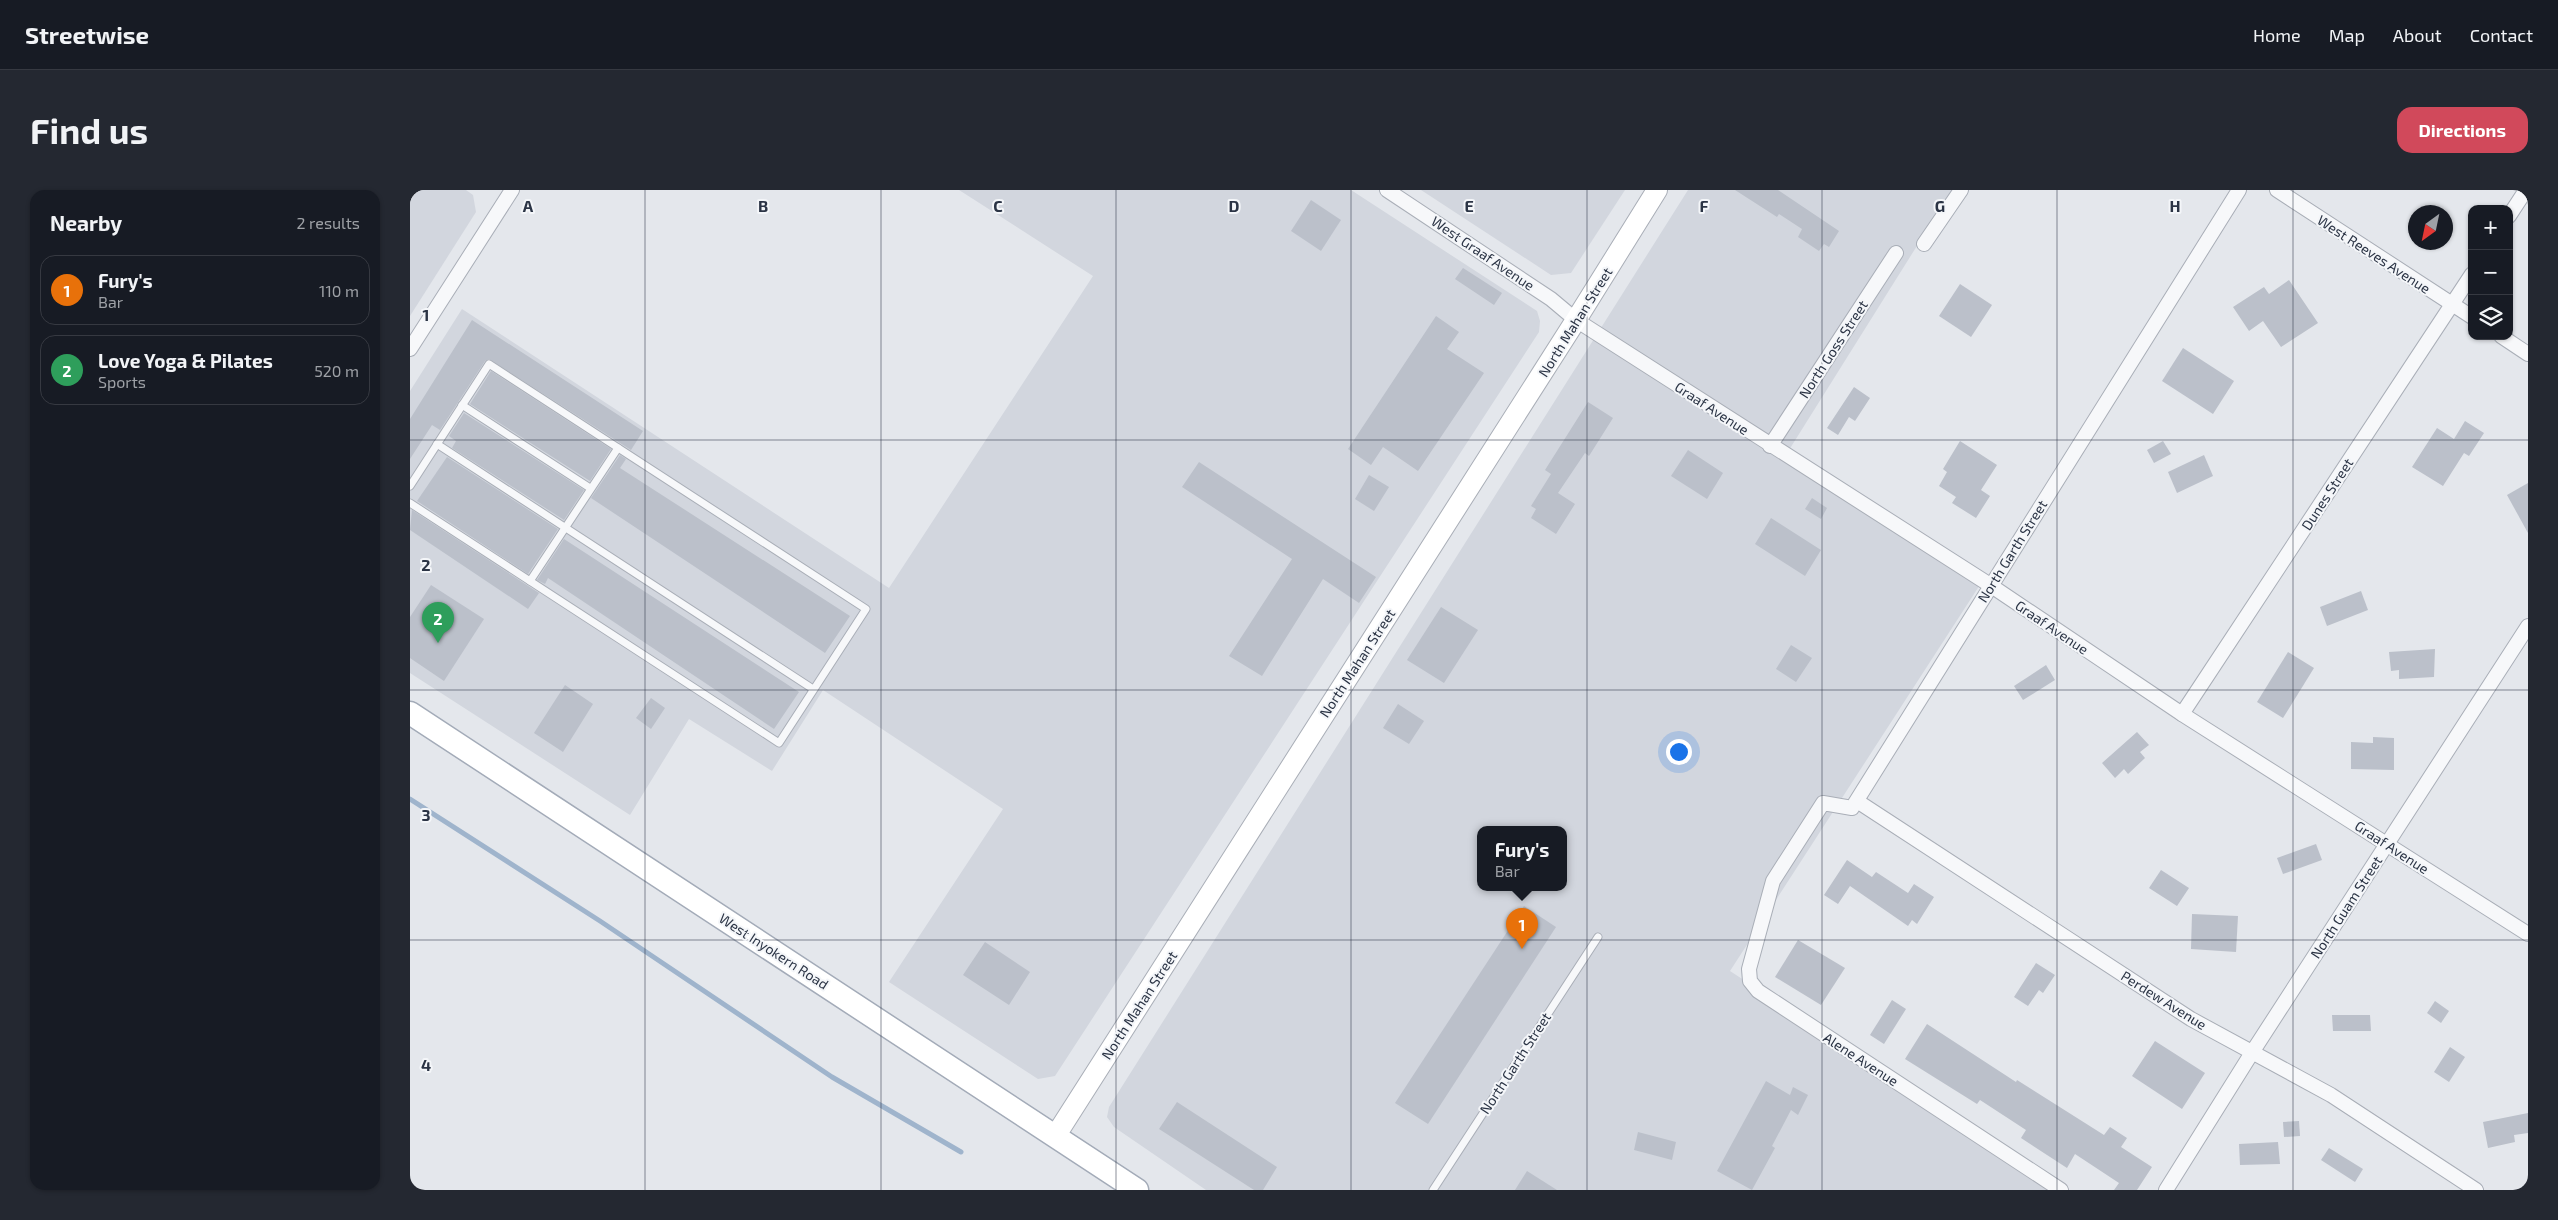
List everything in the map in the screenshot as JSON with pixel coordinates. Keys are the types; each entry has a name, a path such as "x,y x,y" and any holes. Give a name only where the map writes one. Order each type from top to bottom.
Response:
{"main road":[{"name":"West Inyokern Road","path":"410,713 1056,1135 1137,1190"}],"street":[{"name":"West Graaf Avenue","path":"1387,190 1551,299 1576,320"},
{"name":"North Mahan Street","path":"1056,1135 1657,190"},
{"path":"1924,244 1961,190"},
{"name":"North Garth Street","path":"1856,801 2239,190"},
{"name":"West Reeves Avenue","path":"2277,190 2468,314"},
{"path":"2513,210 2526,190"},
{"path":"410,349 508,191"},
{"name":"North Goss Street","path":"1770,446 1896,253"},
{"name":"Dunes Street","path":"2182,714 2468,280"},
{"name":"Graaf Avenue","path":"1576,320 1770,446 1990,585 2182,714 2528,934"},
{"path":"2507,340 2528,354"},
{"name":"North Guam Street","path":"2166,1190 2253,1051 2528,626"},
{"name":"Alene Avenue","path":"1856,801 1852,808 1823,803 1772,882 1749,970 1750,981 1758,991 2060,1190"},
{"name":"Perdew Avenue","path":"1856,801 2190,1019 2253,1051 2331,1095 2476,1190"}],"lane":[{"path":"410,486 489,364 866,609 779,743 410,503"},
{"path":"462,405 590,488"},
{"path":"437,444 813,689"},
{"path":"530,581 618,448"},
{"name":"North Garth Street","path":"1433,1190 1598,937"}],"shaded area":[{"path":"410,190 466,190 473,195 476,212 410,316"},
{"path":"959,190 1351,190 1537,311 1540,321 1539,332 1055,1076 1038,1079 889,982 1003,809 823,690 772,771 689,719 630,815 410,673 410,391 462,309 889,588 1093,276"},
{"path":"1421,190 1625,190 1571,273 1551,275"},
{"path":"1688,190 1952,190 1789,450 1985,577 1730,971 2064,1190 1206,1190 1114,1127 1107,1117 1109,1107"}],"building":[{"path":"1735,190 1778,190 1839,231 1829,247 1824,244 1819,251 1798,237 1802,229 1779,214 1777,217"},
{"path":"1311,200 1341,220 1321,251 1291,231"},
{"path":"1463,268 1502,293 1494,305 1455,279"},
{"path":"2289,280 2318,323 2281,347 2263,321 2249,331 2233,307 2264,287 2269,294"},
{"path":"1960,284 1992,305 1971,337 1939,316"},
{"path":"1436,316 1459,332 1447,349 1484,373 1418,471 1383,447 1371,465 1348,449"},
{"path":"472,320 643,431 631,450 489,359 485,361 440,430 432,425 410,459 410,419"},
{"path":"2183,348 2234,381 2213,414 2162,381"},
{"path":"491,371 611,449 590,481 470,404"},
{"path":"1854,387 1870,398 1855,421 1849,417 1838,435 1827,428"},
{"path":"1588,402 1613,418 1589,456 1585,453 1558,493 1575,504 1556,534 1531,518 1536,509 1531,506 1551,474 1545,470"},
{"path":"464,413 584,490 564,520 452,448 456,441 449,436"},
{"path":"2465,421 2484,433 2469,456 2464,453 2443,486 2412,467 2437,428 2454,439"},
{"path":"1960,441 1997,465 1981,490 1990,496 1976,518 1952,503 1956,497 1939,486 1947,472 1943,469"},
{"path":"2163,441 2171,454 2154,463 2147,450"},
{"path":"1688,450 1723,473 1707,499 1671,476"},
{"path":"620,455 626,459 620,468 850,616 825,653 591,498"},
{"path":"2204,455 2213,476 2177,493 2168,472"},
{"path":"447,457 558,529 528,574 417,501"},
{"path":"1199,462 1376,577 1359,603 1323,579 1262,676 1229,656 1292,559 1182,487"},
{"path":"1369,475 1389,487 1374,511 1355,499"},
{"path":"2528,483 2528,533 2507,495"},
{"path":"1812,498 1827,508 1821,519 1805,509"},
{"path":"412,510 539,593 528,609 410,530"},
{"path":"1771,518 1821,550 1805,576 1755,544"},
{"path":"564,539 799,692 774,729 548,578 545,584 537,580"},
{"path":"431,585 484,619 444,681 410,658 410,617"},
{"path":"2361,591 2368,610 2327,626 2320,607"},
{"path":"1441,607 1478,630 1444,683 1407,660"},
{"path":"1791,645 1812,658 1796,682 1776,669"},
{"path":"2435,649 2434,677 2399,679 2399,670 2391,671 2389,652"},
{"path":"2288,652 2314,668 2283,718 2257,702"},
{"path":"2046,665 2055,680 2023,700 2014,686"},
{"path":"565,685 593,704 563,752 534,733"},
{"path":"651,698 665,708 651,729 636,718"},
{"path":"1398,704 1424,721 1409,744 1383,728"},
{"path":"2137,732 2149,745 2140,752 2145,758 2128,774 2124,769 2115,778 2102,763"},
{"path":"2373,737 2394,738 2394,770 2351,769 2351,742 2373,743"},
{"path":"2316,844 2322,860 2283,874 2277,858"},
{"path":"1847,860 1872,877 1876,872 1908,893 1914,884 1934,897 1917,924 1912,920 1908,926 1850,886 1838,904 1824,895"},
{"path":"2161,870 2189,888 2177,906 2149,888"},
{"path":"1524,906 1556,927 1428,1124 1395,1103"},
{"path":"2192,914 2238,916 2236,952 2191,949"},
{"path":"1798,940 1845,968 1821,1005 1775,977"},
{"path":"985,942 1030,972 1009,1005 963,975"},
{"path":"2036,963 2055,975 2043,993 2039,990 2028,1006 2014,997"},
{"path":"1892,1000 1906,1009 1884,1044 1870,1035"},
{"path":"2435,1001 2449,1011 2441,1023 2427,1013"},
{"path":"2332,1015 2370,1015 2371,1031 2333,1031"},
{"path":"1927,1024 2016,1082 2017,1080 2104,1135 2110,1127 2127,1138 2121,1147 2152,1167 2137,1190 2114,1190 2119,1183 2075,1154 2067,1168 2021,1138 2026,1130 1980,1100 1977,1104 1905,1059"},
{"path":"2155,1041 2205,1073 2182,1109 2132,1076"},
{"path":"2450,1047 2465,1057 2449,1082 2434,1072"},
{"path":"1766,1081 1790,1095 1793,1087 1808,1095 1798,1115 1791,1110 1772,1146 1775,1148 1752,1190 1717,1171"},
{"path":"1177,1102 1277,1167 1263,1190 1254,1190 1159,1129"},
{"path":"2528,1113 2528,1133 2514,1135 2515,1142 2488,1148 2483,1122"},
{"path":"2299,1121 2300,1136 2284,1137 2283,1122"},
{"path":"1638,1132 1676,1142 1672,1160 1634,1150"},
{"path":"2278,1142 2280,1164 2240,1165 2239,1144"},
{"path":"2329,1148 2363,1169 2355,1182 2321,1160"},
{"path":"1527,1171 1557,1190 1515,1190"}],"waterway":[{"path":"410,799 600,921 832,1077 961,1152"}],"place":[{"name":"Love Yoga & Pilates","path":"438,643"},
{"name":"Fury's","path":"1522,949"}]}
